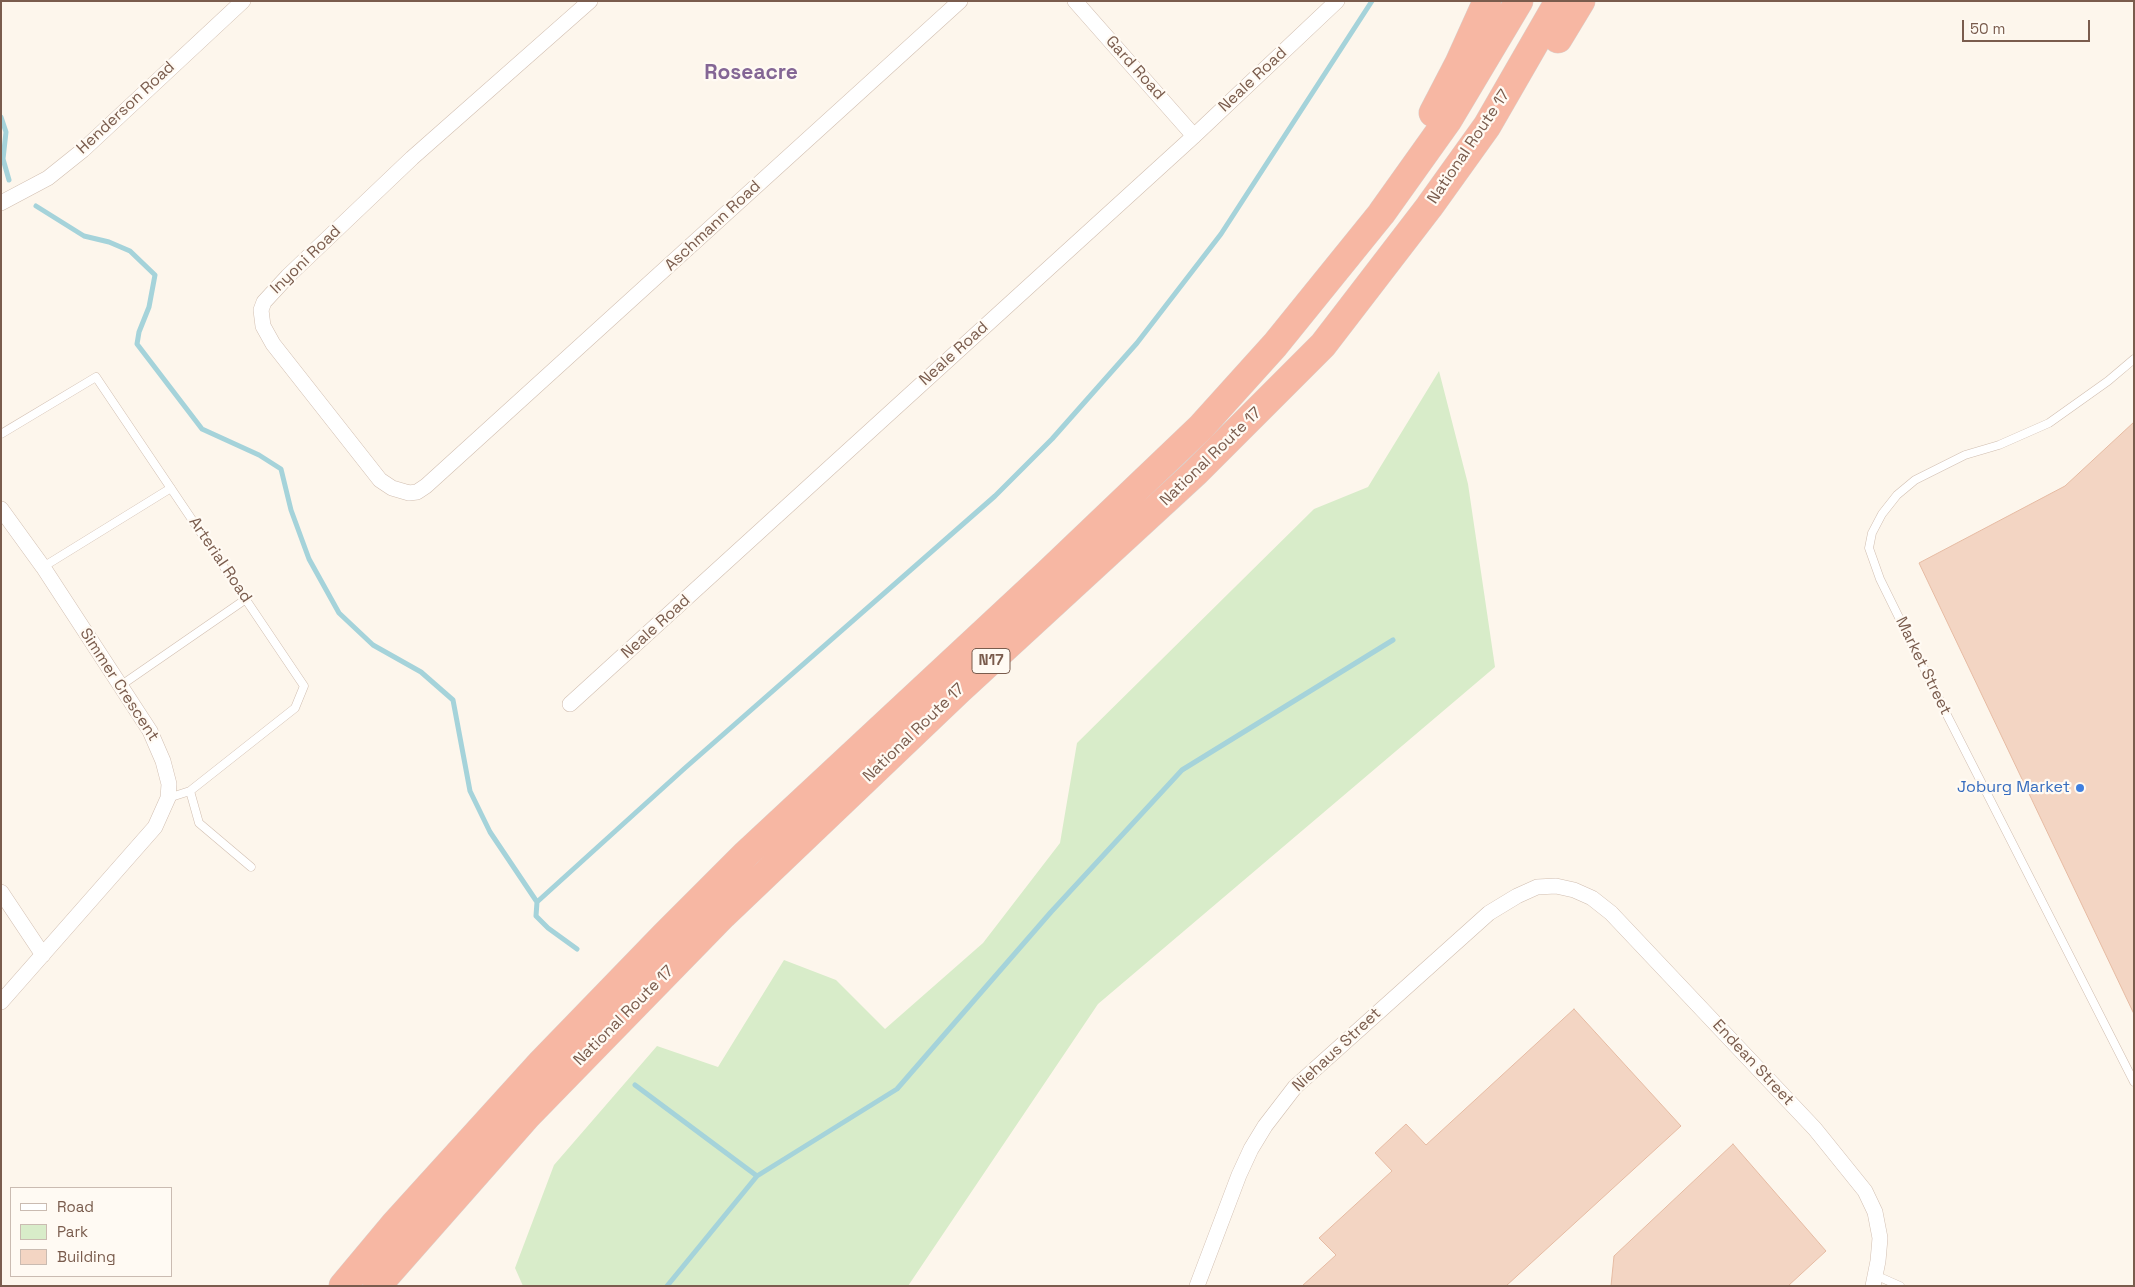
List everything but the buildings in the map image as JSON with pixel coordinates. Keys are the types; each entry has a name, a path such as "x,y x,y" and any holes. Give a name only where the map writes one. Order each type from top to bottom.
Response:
{"highway":[{"path":"1381,214 1459,63 1486,1"},
{"name":"N17","path":"343,1286 394,1225 542,1062 665,935 753,847 1063,560 1201,427 1275,345 1381,214 1448,120 1519,1"},
{"name":"National Route 17","path":"377,1286 527,1116 723,916 959,690 1196,472 1323,345 1430,207 1487,126 1559,1"},
{"path":"1323,345 1372,300 1425,238 1487,154 1581,1"}],"street":[{"name":"Henderson Road","path":"1,203 48,178 83,150 243,1"},
{"name":"Inyoni Road","path":"468,451 417,492 402,492 380,480 273,344 263,326 261,310 269,295 412,158 590,1"},
{"name":"Aschmann Road","path":"468,451 960,1"},
{"name":"Gard Road","path":"1075,1 1194,136"},
{"name":"Neale Road","path":"570,704 1194,136 1337,1"},
{"name":"Simmer Crescent","path":"1,509 43,567 159,748 169,784 168,798 155,827 142,844 1,1002"},
{"name":"Endean Street","path":"1556,886 1574,890 1592,898 1611,913 1744,1053 1827,1145 1865,1191 1875,1212 1880,1238 1874,1280"},
{"name":"Niehaus Street","path":"1197,1286 1239,1175 1251,1149 1264,1126 1295,1087 1489,913 1517,896 1537,887 1556,886"},
{"path":"1,892 43,955"}],"lane":[{"name":"Market Street","path":"2134,359 2108,381 2049,423 1999,445 1965,455 1915,480 1897,496 1882,514 1872,533 1869,548 1880,578 1948,717 2134,1082"},
{"name":"Arterial Road","path":"1,434 96,376 304,686 295,708 190,791 168,798"},
{"path":"43,567 171,488"},
{"path":"120,686 246,599"},
{"path":"190,791 199,823 251,867"},
{"path":"1874,1280 1900,1286"}],"green space":[{"path":"1439,371 1468,484 1495,667 1098,1004 908,1286 523,1286 515,1268 554,1165 657,1046 718,1067 784,960 836,980 885,1029 983,943 1060,843 1077,743 1314,509 1368,487"}],"waterway":[{"path":"537,902 685,768 995,496 1052,439 1137,343 1221,234 1372,1"},
{"path":"1,117 6,132 3,159 9,180"},
{"path":"36,206 84,236 109,242 130,251 155,275 149,307 139,332 137,344 202,429 259,455 281,469 291,510 309,559 339,613 373,645 421,672 453,700 470,791 490,832 537,902 536,916 548,928 577,949"},
{"path":"667,1286 757,1176 897,1089 1051,912 1182,770 1393,640"},
{"path":"635,1085 757,1176"}],"place":[{"name":"Joburg Market","path":"2080,788"}],"district":[{"name":"Roseacre","path":"751,73"}]}
